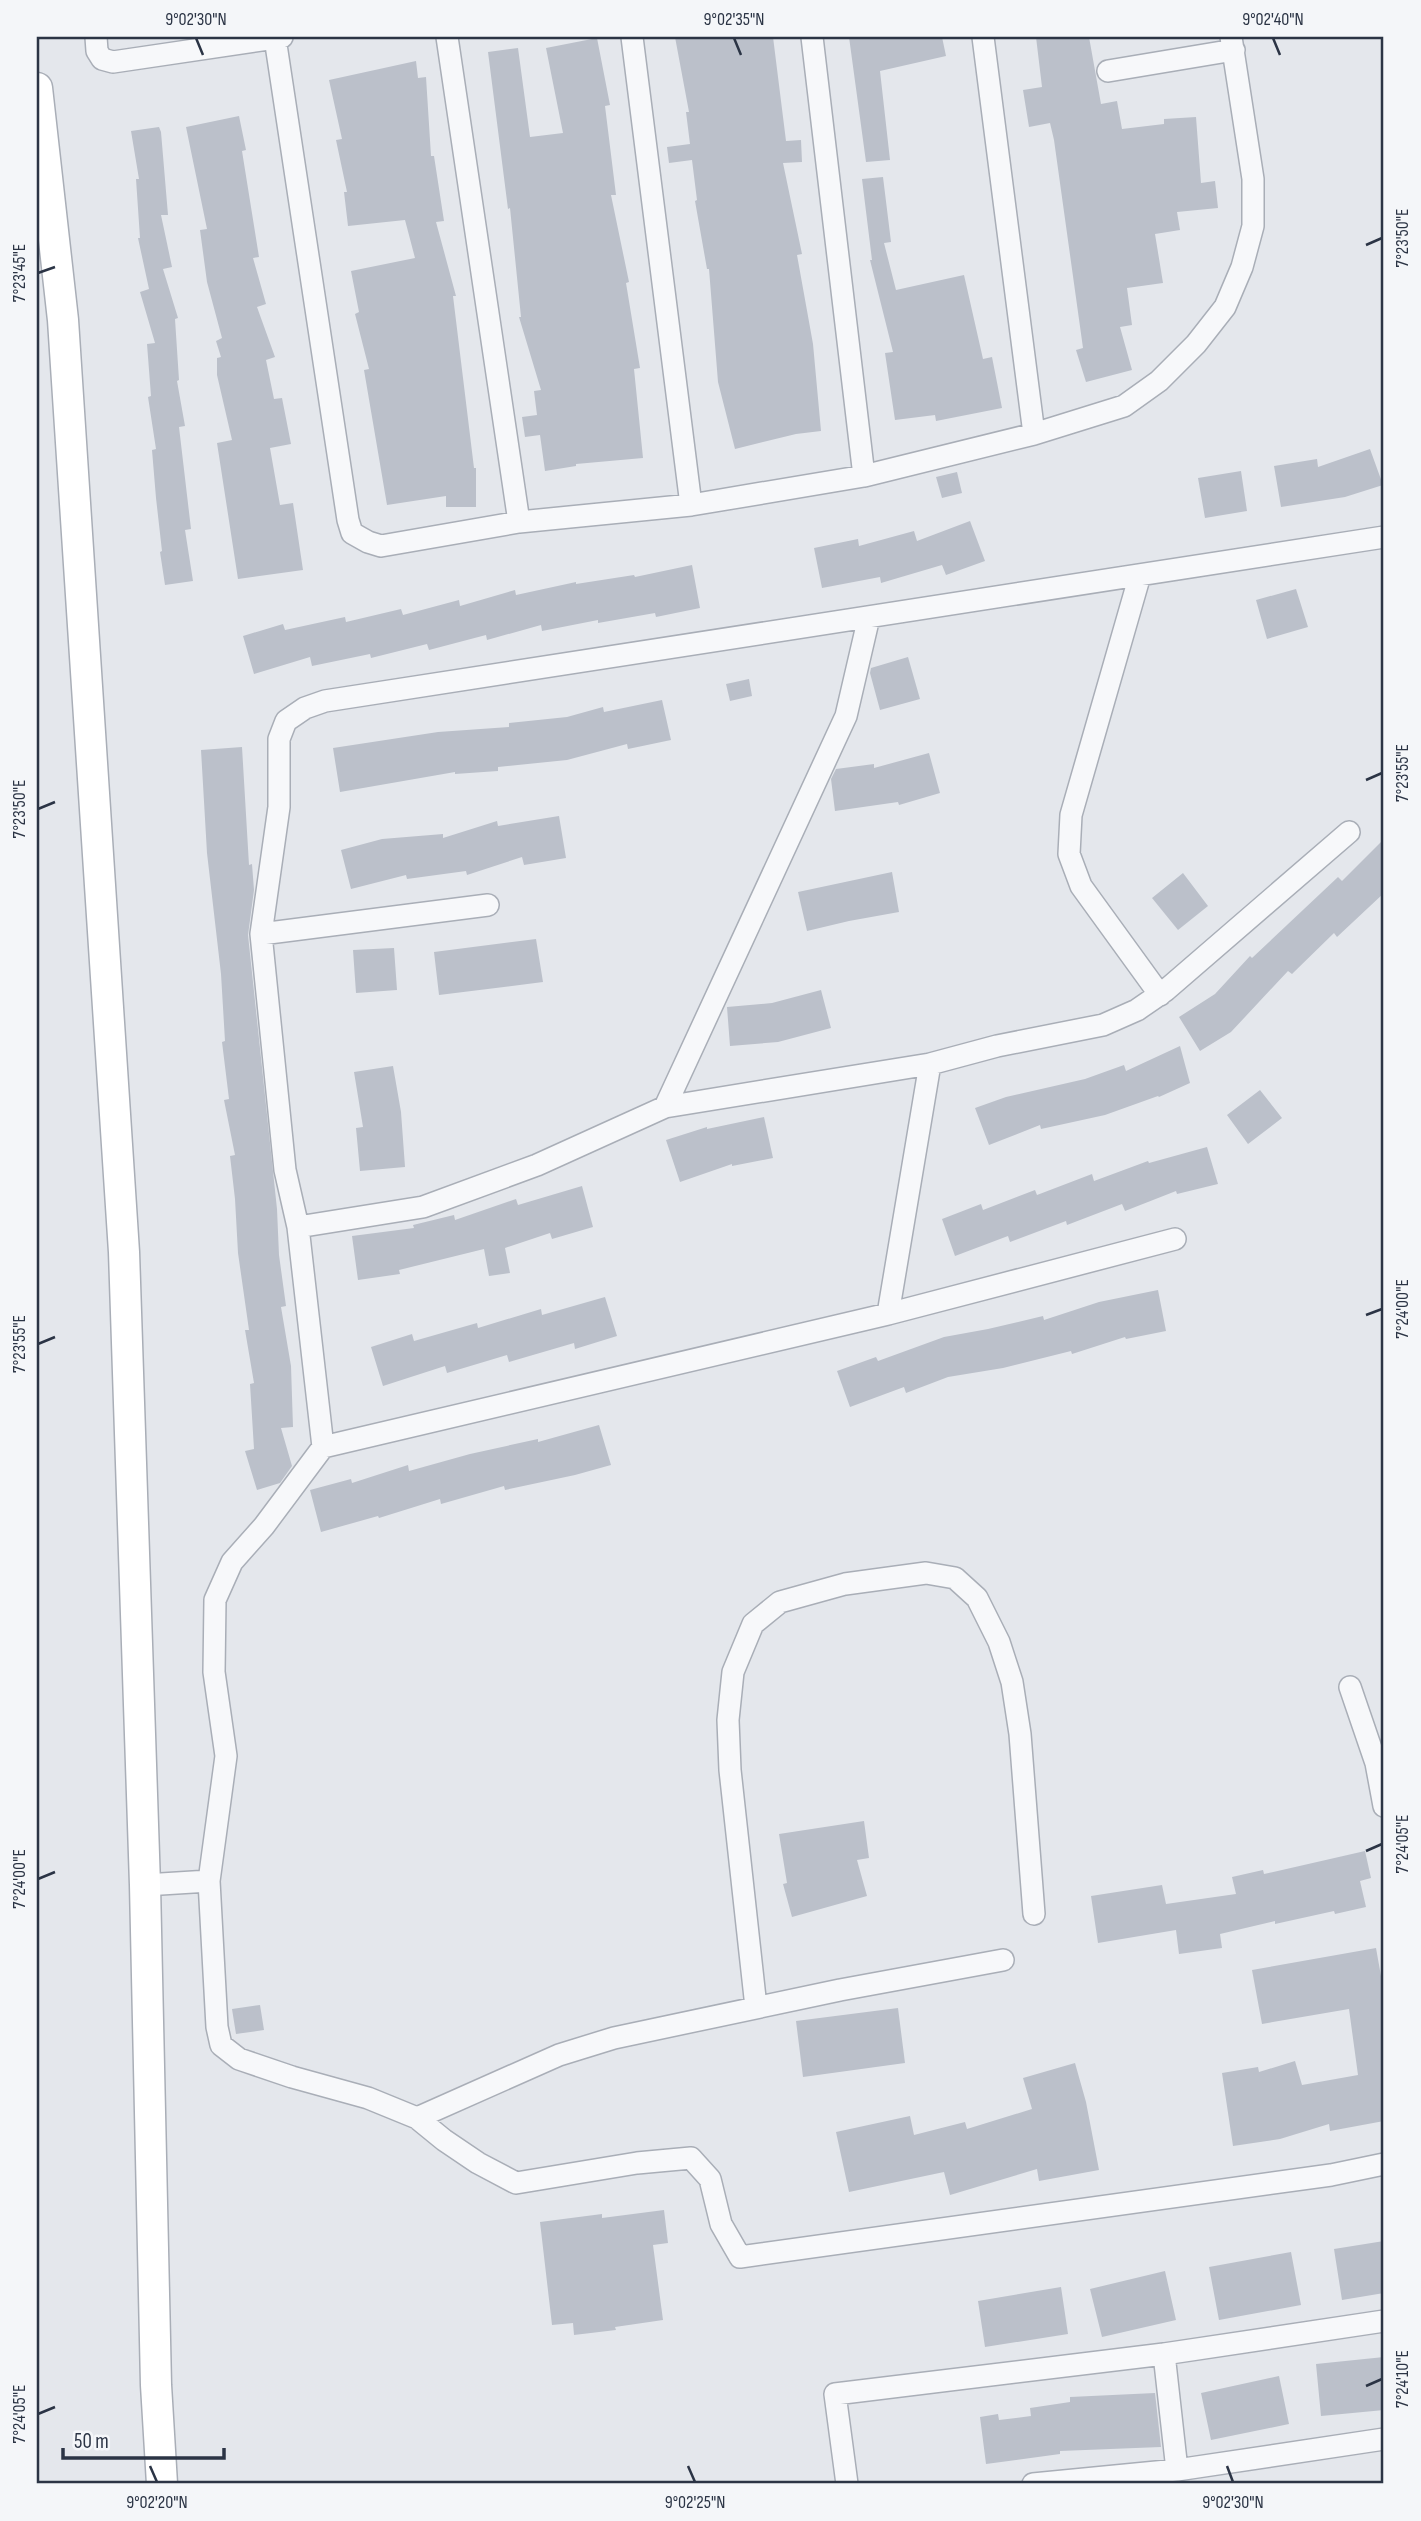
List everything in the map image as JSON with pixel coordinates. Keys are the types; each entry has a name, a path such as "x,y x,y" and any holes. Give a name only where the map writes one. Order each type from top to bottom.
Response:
{"main road":[{"path":"37,88 64,334 124,1252 145,1885 156,2385 162,2484"}],"street":[{"path":"96,37 97,51 102,60 113,62 206,42 282,37"},
{"path":"275,37 348,520 352,533 368,542 381,545 519,522 691,505 864,476 1034,435 1124,406 1159,381 1196,344 1225,307 1242,267 1253,226 1252,179 1233,44 1108,71"},
{"path":"447,37 519,522"},
{"path":"632,37 691,505"},
{"path":"812,37 864,476"},
{"path":"983,37 1034,435"},
{"path":"323,1447 298,1227 285,1170 261,934 279,807 279,739 286,721 305,708 325,701 1384,537"},
{"path":"1140,575 1071,816 1069,854 1081,886 1160,995"},
{"path":"665,1107 846,716 869,617"},
{"path":"298,1227 423,1207 537,1165 665,1107 930,1064 997,1046 1103,1025 1137,1010 1160,995 1349,832"},
{"path":"261,934 488,905"},
{"path":"888,1314 930,1064"},
{"path":"1175,1239 888,1314 323,1447 264,1526 232,1562 215,1600 214,1672 226,1756 209,1881 217,2027 221,2045 239,2059 368,2098 417,2118 478,2163 516,2183 637,2163 691,2158 710,2179 721,2224 740,2257 1331,2175 1384,2164"},
{"path":"756,2007 730,1770 728,1720 733,1672 753,1624 780,1602 845,1584 926,1573 955,1578 977,1598 999,1642 1012,1682 1020,1734 1034,1914"},
{"path":"1350,1687 1376,1763 1384,1806"},
{"path":"145,1885 209,1881"},
{"path":"417,2118 559,2055 614,2038 756,2007 1003,1960"},
{"path":"847,2484 835,2394 1164,2354 1384,2321"},
{"path":"1164,2354 1177,2470"},
{"path":"1033,2484 1116,2480 1384,2439"}],"building":[{"path":"675,37 773,37 786,141 801,140 802,162 783,163 802,254 797,255 813,344 821,431 796,434 735,449 718,382 709,269 695,201 692,160 669,163 667,147 690,144 686,112 689,112"},
{"path":"849,37 942,37 946,56 880,71 890,160 866,162"},
{"path":"1036,37 1089,37 1101,104 1117,101 1122,129 1164,124 1164,119 1196,117 1201,183 1215,181 1218,208 1177,212 1180,230 1155,234 1163,283 1127,288 1132,325 1120,327 1132,370 1086,382 1076,350 1083,348 1054,140 1050,123 1029,127 1023,90 1042,87"},
{"path":"597,38 610,105 605,106 616,195 611,195 629,282 626,283 640,368 634,369 643,458 576,464 545,471 540,435 525,437 522,417 537,415 534,391 541,390 519,317 510,208 508,209 488,52 518,48 530,137 563,133 546,48"},
{"path":"416,61 418,78 426,77 431,156 434,156 444,221 436,222 456,296 453,296 476,468 476,507 446,507 446,496 387,505 364,370 369,369 355,314 359,312 351,271 415,258 405,220 348,226 344,192 347,192 336,140 342,139 329,80"},
{"path":"239,116 246,150 242,151 259,257 253,258 266,304 257,307 275,357 266,360 274,399 282,398 291,444 270,448 280,505 293,503 303,570 238,579 217,443 232,440 217,375 217,358 221,357 216,341 222,338 207,282 200,230 207,229 186,127"},
{"path":"159,127 168,215 161,215 172,267 163,269 178,318 175,319 177,381 185,426 179,427 191,529 185,530 193,581 165,585 152,450 156,449 148,397 151,396 147,344 155,343 140,292 149,289 138,238 136,179 139,179 131,131"},
{"path":"883,177 891,242 884,243 896,290 964,275 983,359 992,357 1002,408 936,421 935,415 895,420 885,353 893,352 870,260 862,179"},
{"path":"1370,449 1383,485 1345,497 1281,507 1274,466 1317,459 1318,467"},
{"path":"1241,471 1247,511 1205,518 1198,478"},
{"path":"957,472 962,493 942,498 936,477"},
{"path":"970,521 985,561 946,575 942,565 881,583 880,577 822,588 814,548 858,539 859,546 914,531 917,541"},
{"path":"692,565 700,608 656,617 655,613 598,623 598,620 542,631 541,625 487,640 486,635 429,650 427,644 371,658 370,654 312,666 310,657 254,674 243,636 283,624 285,630 345,617 346,622 401,609 403,615 459,600 460,606 515,590 516,595 576,582 635,577"},
{"path":"1296,589 1308,627 1267,639 1256,600"},
{"path":"908,657 920,699 880,710 871,668"},
{"path":"749,679 752,696 730,701 726,684"},
{"path":"662,700 671,740 628,749 627,744 567,760 498,767 498,771 455,772 340,792 333,748 438,732 509,727 509,723 567,717 603,707 604,712"},
{"path":"242,747 249,865 252,864 254,890 248,935 286,1306 281,1307 291,1366 293,1427 281,1428 292,1466 280,1483 257,1490 245,1451 254,1449 250,1384 254,1383 245,1330 249,1330 238,1253 230,1156 235,1155 224,1100 229,1099 222,1042 225,1041 221,974 207,853 201,750"},
{"path":"929,753 940,793 899,805 898,802 835,811 831,779 836,769 874,764 874,768"},
{"path":"559,816 566,858 524,865 522,857 467,875 466,871 407,879 406,875 351,889 341,850 382,839 443,834 443,838 497,821 498,826"},
{"path":"1384,839 1384,893 1337,937 1334,933 1292,974 1288,971 1231,1032 1200,1051 1179,1017 1215,994 1250,956 1252,958 1338,877 1342,881"},
{"path":"892,872 899,912 807,931 798,892"},
{"path":"1183,873 1208,906 1178,930 1152,898"},
{"path":"536,939 543,982 439,995 434,952"},
{"path":"394,948 397,990 356,993 353,950"},
{"path":"821,990 831,1028 778,1042 730,1046 727,1007 772,1003"},
{"path":"1180,1046 1190,1083 1159,1097 1105,1115 1041,1129 1040,1125 989,1145 975,1108 1006,1097 1085,1079 1124,1065 1126,1071"},
{"path":"393,1066 401,1112 405,1167 360,1171 356,1128 363,1127 354,1072"},
{"path":"1260,1090 1282,1118 1248,1144 1227,1115"},
{"path":"764,1117 773,1158 732,1164 680,1182 666,1140 707,1127"},
{"path":"1207,1147 1218,1184 1177,1194 1176,1191 1125,1211 1122,1204 1067,1225 1066,1221 1010,1242 1008,1236 955,1256 942,1219 981,1204 983,1210 1035,1190 1037,1195 1092,1174 1094,1181 1148,1161 1149,1163"},
{"path":"582,1186 593,1227 552,1239 550,1233 505,1248 510,1273 489,1276 484,1249 399,1270 400,1274 358,1280 352,1236 414,1228 413,1225 454,1215 455,1220 516,1199 518,1205"},
{"path":"1158,1290 1166,1331 1126,1339 1125,1337 1072,1354 1071,1351 1003,1368 948,1377 906,1393 904,1387 850,1407 837,1371 876,1357 878,1361 944,1337 1043,1316 1044,1320 1099,1302"},
{"path":"605,1297 617,1336 575,1349 574,1343 509,1362 507,1355 447,1373 445,1366 383,1386 371,1347 412,1334 414,1341 477,1323 478,1328 541,1309 542,1315"},
{"path":"599,1425 611,1465 505,1490 504,1486 441,1504 440,1499 321,1532 310,1490 351,1479 352,1483 408,1465 409,1471 470,1454 538,1439 538,1442"},
{"path":"864,1821 869,1858 857,1860 867,1896 792,1917 783,1884 787,1883 779,1834"},
{"path":"1365,1851 1371,1878 1360,1881 1366,1907 1275,1924 1275,1921 1220,1934 1222,1948 1179,1954 1176,1930 1098,1943 1091,1896 1162,1885 1166,1904 1236,1894 1232,1877 1263,1870 1264,1874"},
{"path":"1376,1948 1384,1993 1384,2121 1330,2131 1329,2124 1280,2139 1233,2146 1222,2073 1258,2067 1259,2072 1295,2061 1302,2085 1358,2075 1349,2009 1262,2024 1252,1970"},
{"path":"260,2005 264,2030 236,2034 232,2009"},
{"path":"898,2008 905,2063 803,2077 796,2021"},
{"path":"1075,2063 1086,2102 1099,2170 1039,2181 1037,2169 950,2195 944,2172 849,2192 836,2132 910,2116 914,2135 965,2122 967,2129 1032,2109 1023,2078"},
{"path":"664,2210 668,2243 653,2245 663,2320 574,2335 573,2323 552,2325 540,2222"},
{"path":"1384,2241 1384,2293 1342,2300 1334,2249"},
{"path":"1291,2252 1301,2305 1219,2320 1209,2267"},
{"path":"1165,2271 1176,2320 1102,2337 1090,2289"},
{"path":"1061,2287 1068,2334 985,2347 978,2301"},
{"path":"1384,2357 1384,2410 1321,2416 1316,2364"},
{"path":"1279,2376 1289,2424 1211,2440 1201,2393"},
{"path":"1155,2393 1161,2447 1060,2451 1060,2454 986,2464 980,2417 998,2414 999,2420 1031,2416 1030,2408 1070,2402 1070,2397"}]}
